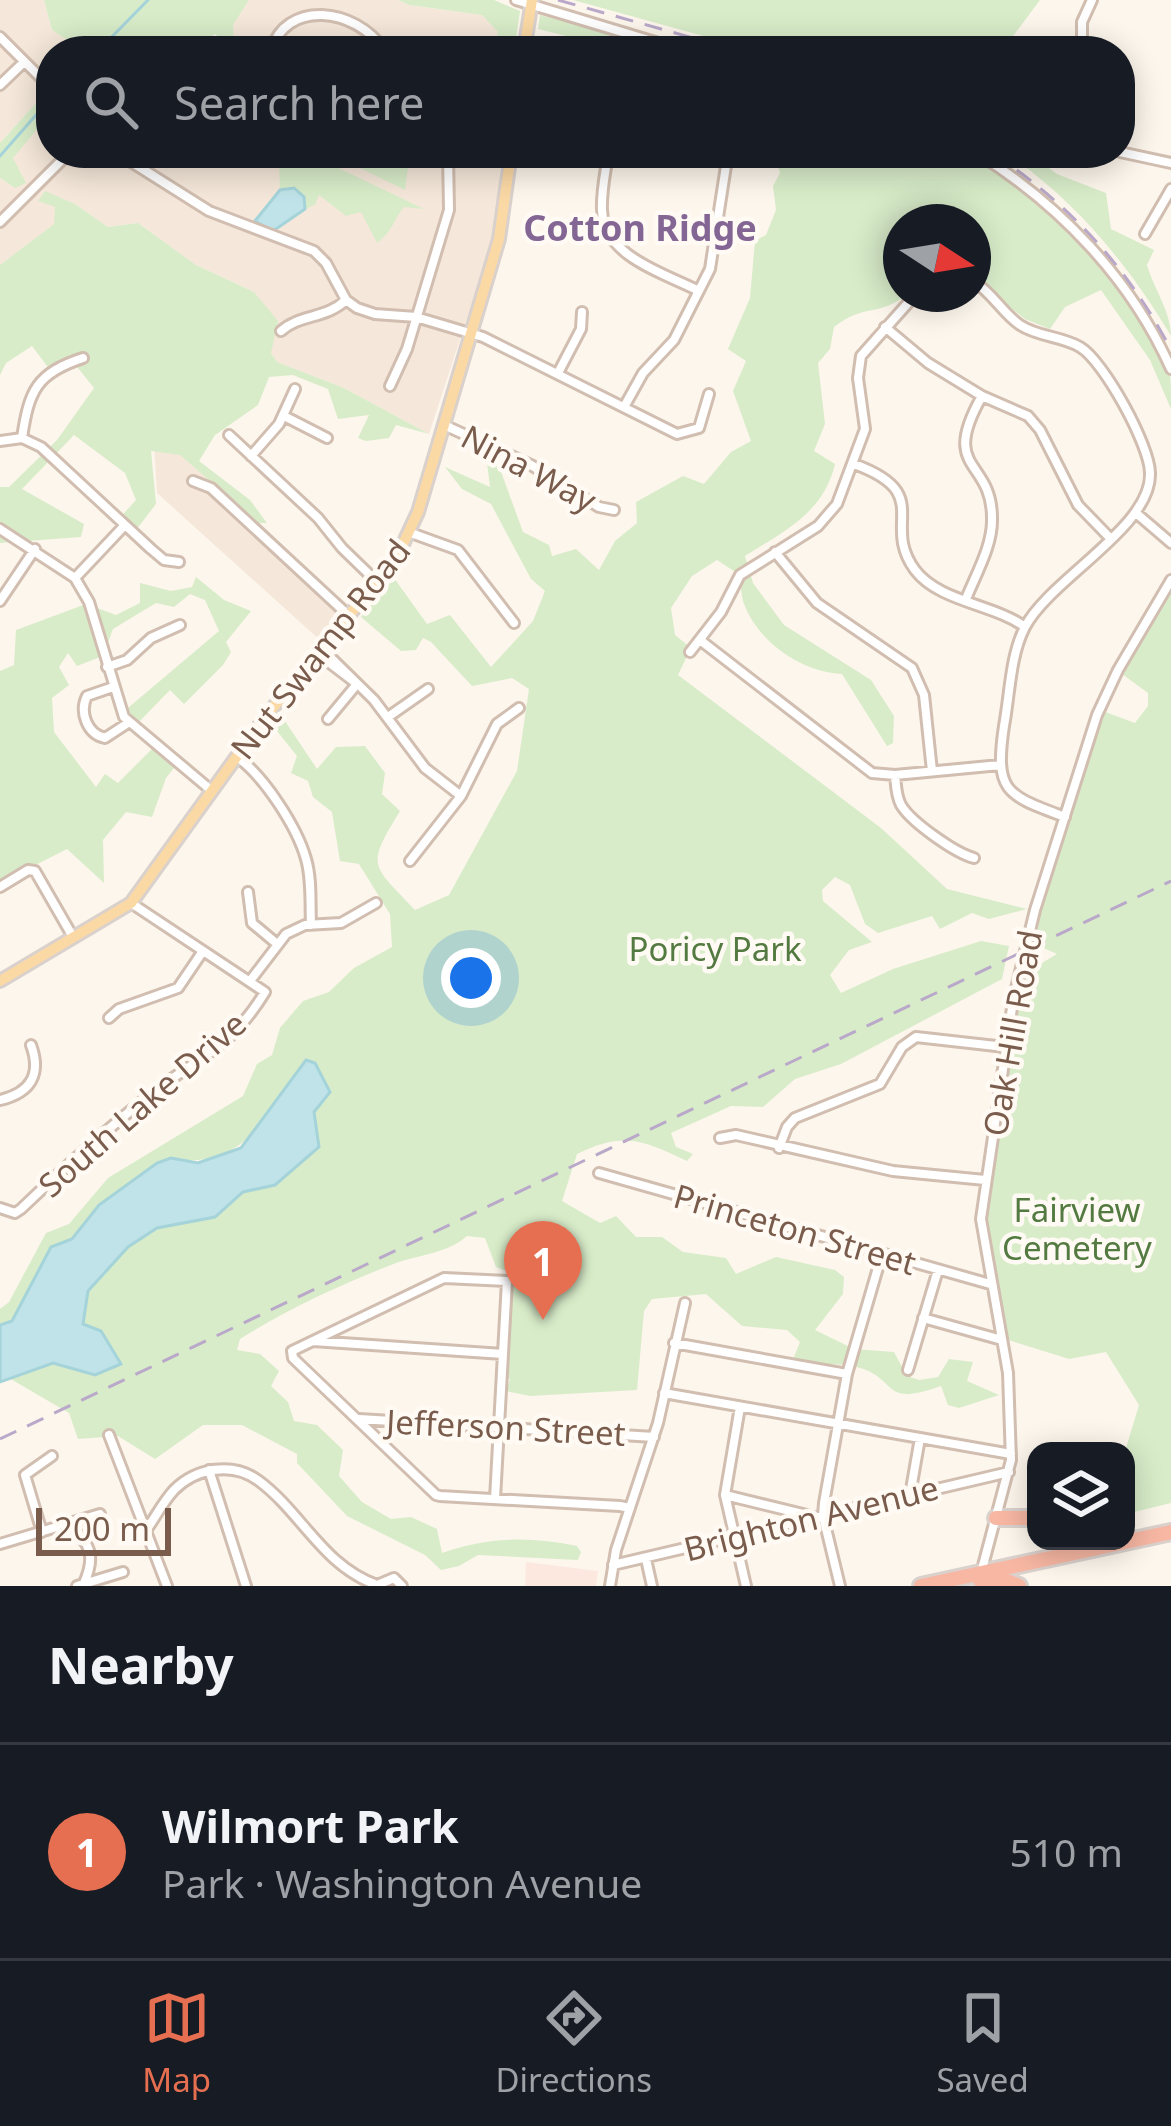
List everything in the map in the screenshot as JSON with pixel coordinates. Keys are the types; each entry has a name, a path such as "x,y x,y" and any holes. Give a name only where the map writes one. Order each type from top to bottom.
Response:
{"highway":[{"path":"996,1517 1027,1518"},
{"path":"954,1586 1171,1535"},
{"path":"1135,1541 1171,1535"},
{"path":"980,1580 1098,1550"},
{"path":"921,1586 980,1580 1019,1586"}],"main road":[{"path":"526,36 531,2"},
{"name":"Nut Swamp Road","path":"0,981 131,903 411,533 499,239 509,168"}],"street":[{"path":"516,0 638,36"},
{"path":"1082,36 1082,22 1092,0"},
{"path":"275,36 290,15 320,6 358,20 372,36"},
{"path":"0,37 36,73"},
{"path":"0,85 25,62"},
{"path":"1135,155 1171,163"},
{"path":"0,222 55,168"},
{"path":"148,168 209,211 314,250 346,300 370,313 416,316 471,333 673,433 686,435 700,426 709,394"},
{"path":"390,386 449,206 448,168"},
{"path":"607,168 602,210 612,240 630,256 699,291"},
{"path":"624,407 643,373 674,340 699,291 716,251 726,168"},
{"path":"999,168 1033,192 1100,258 1137,308 1171,369"},
{"path":"1145,234 1171,189"},
{"path":"991,298 1018,324 1078,346 1100,365 1150,465 1149,488 1136,514 1025,627 1016,654 1000,765 1014,796 1064,817"},
{"path":"280,331 293,322 330,314 346,300"},
{"path":"559,373 581,329 582,312"},
{"path":"690,652 740,575 824,520 843,494 866,421 859,362 899,312"},
{"path":"885,327 916,355 1035,423 1078,505 1110,538"},
{"path":"22,438 29,404 45,376 83,358"},
{"path":"251,456 284,416 295,389"},
{"path":"966,599 992,530 991,504 963,439 982,396"},
{"path":"284,416 327,438"},
{"name":"Nina Way","path":"444,424 531,465 599,507 614,510"},
{"path":"229,435 318,518 376,581"},
{"path":"0,441 22,438 41,447 160,557 179,562"},
{"path":"854,464 882,475 897,489 903,507 905,550 917,573 934,586 1025,627"},
{"path":"193,481 211,488 350,616"},
{"path":"1136,514 1171,543"},
{"path":"75,578 125,525"},
{"path":"0,529 75,578 89,602 128,723 212,791"},
{"path":"411,533 458,550 514,623"},
{"path":"0,601 35,549"},
{"path":"775,551 817,603 912,668 924,695 932,771"},
{"name":"Oak Hill Road","path":"980,1580 1011,1454 1010,1390 981,1227 1006,1047 1035,910 1103,699 1171,580"},
{"path":"107,667 128,660 152,638 180,625"},
{"path":"700,640 867,770 895,775 1000,765"},
{"path":"320,652 388,717 425,768 461,796"},
{"path":"328,719 357,684"},
{"path":"113,687 87,696 86,721 105,738 128,723"},
{"path":"388,717 428,689"},
{"path":"410,861 461,796 497,724 519,708"},
{"path":"237,757 263,781 303,850 311,925"},
{"path":"895,775 905,811 958,852 974,858"},
{"path":"0,886 33,870 74,938"},
{"path":"248,892 252,923 276,943"},
{"name":"South Lake Drive","path":"0,1208 15,1213 21,1209 155,1091 227,1042 265,992 131,903"},
{"path":"250,981 291,930 334,925 376,903"},
{"path":"109,1018 119,1009 178,988 203,951"},
{"path":"779,1148 795,1118 880,1084 911,1039 926,1035 1006,1047"},
{"path":"0,1100 21,1095 29,1087 35,1062 31,1045"},
{"path":"720,1138 736,1136 898,1172 985,1180"},
{"name":"Princeton Street","path":"599,1173 990,1284"},
{"path":"840,1586 819,1516 847,1374 882,1254"},
{"path":"908,1370 938,1270"},
{"path":"495,1499 507,1281 444,1278 291,1353 436,1495 495,1499 631,1508"},
{"path":"610,1586 654,1437 686,1303"},
{"path":"923,1318 1002,1340"},
{"path":"312,1341 503,1354"},
{"path":"674,1343 847,1374"},
{"path":"664,1394 1011,1454"},
{"path":"740,1407 725,1495 746,1586"},
{"name":"Jefferson Street","path":"358,1419 654,1437"},
{"path":"110,1435 167,1586"},
{"path":"910,1495 920,1438"},
{"path":"42,1532 25,1475 52,1456"},
{"path":"147,1528 178,1486 209,1470 235,1470 259,1481 333,1558 370,1584 394,1578 403,1586"},
{"path":"209,1470 246,1586"},
{"name":"Brighton Avenue","path":"614,1565 1009,1472"},
{"path":"725,1495 819,1516"},
{"path":"0,1544 100,1514"},
{"path":"66,1524 85,1538 91,1550 90,1569 80,1585"},
{"path":"646,1559 652,1586"},
{"path":"80,1585 122,1572"}],"shaded area":[{"path":"0,0 44,0 52,30 61,36 36,36 36,103 0,143"},
{"path":"249,0 398,0 482,15 499,32 498,36 233,36 232,25"},
{"path":"36,130 36,168 500,168 496,230 429,434 344,388 277,362 254,292 196,265 138,223 108,227 75,204 55,207 55,224 0,265 0,178 15,188 12,158"},
{"path":"154,445 184,451 350,609 322,642 157,493"},
{"path":"526,1562 598,1571 596,1586 525,1586"}],"green space":[{"path":"44,0 249,0 233,25 233,36 61,36 52,30"},
{"path":"398,0 494,0 520,11 516,36 497,36 482,15"},
{"path":"573,0 1040,0 1013,36 704,36"},
{"path":"540,15 618,36 566,36 538,29"},
{"path":"36,103 36,131 13,158 26,183 15,188 0,178 0,143"},
{"path":"279,168 338,168 424,209 404,207 377,243 361,212 346,216 319,195 315,205 305,209 304,197 294,189 280,190"},
{"path":"360,168 408,168 405,190"},
{"name":"Poricy Park","path":"778,168 996,168 1059,220 1139,311 1170,371 1171,409 1150,360 1101,290 1065,307 1050,329 1025,319 991,292 991,204 883,204 883,307 834,327 830,349 818,363 825,424 814,451 835,464 830,481 801,519 745,556 753,583 784,625 871,680 894,716 893,743 887,746 842,674 812,668 771,643 744,604 740,575 717,560 692,576 671,608 675,635 691,648 678,675 881,828 947,889 1027,909 989,919 972,913 940,929 932,916 878,933 865,924 850,885 835,877 822,890 823,901 872,942 849,950 830,975 841,993 893,969 981,941 1009,946 1002,979 841,1064 795,1079 763,1107 731,1106 671,1133 676,1147 693,1154 687,1161 633,1141 608,1142 577,1154 562,1201 600,1223 616,1216 636,1237 662,1237 683,1252 726,1258 736,1274 776,1257 835,1270 844,1277 843,1294 815,1330 854,1349 894,1352 907,1376 919,1380 938,1377 949,1359 973,1362 967,1381 999,1395 959,1408 948,1405 941,1386 907,1394 852,1366 792,1362 800,1342 787,1330 742,1326 706,1294 652,1299 644,1311 637,1390 530,1396 506,1391 510,1379 502,1378 507,1271 496,1267 485,1238 467,1236 451,1247 396,1263 297,1307 240,1339 237,1350 260,1354 279,1371 271,1386 288,1402 294,1421 317,1425 343,1450 339,1476 362,1502 391,1519 411,1517 437,1529 442,1553 492,1541 526,1540 577,1546 578,1560 478,1555 441,1570 425,1555 347,1516 297,1463 297,1454 242,1425 203,1425 155,1459 118,1436 78,1439 69,1413 9,1378 53,1363 95,1375 121,1364 101,1331 83,1324 88,1291 128,1247 156,1228 215,1217 243,1192 276,1185 319,1147 307,1061 266,1118 236,1147 196,1160 171,1158 99,1205 72,1239 51,1247 12,1321 0,1325 0,1309 9,1302 46,1233 69,1224 108,1178 243,1096 257,1064 272,1055 280,1028 303,1001 329,992 354,968 392,947 390,914 359,864 340,861 332,812 313,797 308,781 291,773 297,756 273,726 281,715 317,769 336,747 365,746 385,773 382,794 400,811 378,855 382,873 415,910 449,895 517,771 529,689 512,678 472,686 431,642 423,638 416,650 401,651 361,617 394,578 427,624 450,615 491,667 533,621 545,591 531,579 491,504 462,489 445,467 490,487 486,455 496,458 523,532 549,545 552,556 576,549 599,570 615,541 637,523 636,502 683,476 704,484 731,452 751,441 733,391 746,361 728,349 750,298 755,241 766,235 776,210 773,186"},
{"path":"1026,168 1049,168 1106,193 1111,229 1154,250 1147,265 1171,336 1099,236"},
{"path":"45,191 108,227 138,223 196,265 254,292 278,321 271,353 277,362 344,388 429,434 396,425 389,438 366,441 358,438 369,415 338,419 328,389 293,375 269,377 258,405 215,435 199,461 250,500 267,523 259,523 180,455 151,451 156,504 133,534 118,520 136,500 125,473 74,435 22,489 84,524 81,537 0,543 0,487 9,487 57,440 94,388 74,363 50,370 32,346 6,363 0,375 0,265 54,224 55,207 38,201"},
{"path":"196,577 224,600 251,611 226,642 231,652 223,665 184,704 170,690 134,727 122,713 219,631 205,600 190,594 174,607 156,603 113,629 103,656 77,666 68,653 59,667 69,685 52,698 54,732 96,787 105,774 118,783 155,746 178,763 166,778 152,817 126,812 103,840 104,883 67,849 0,883 0,671 14,665 16,630 86,604 116,615 140,603 140,583 171,591 192,587"},
{"name":"Fairview Cemetery","path":"1171,579 1171,1503 1135,1512 1135,1442 1128,1442 1139,1405 1106,1352 1069,1359 1002,1338 981,1230 1020,976 1057,954 1028,941 1100,710 1135,723 1148,706 1148,693 1118,671"}],"water":[{"path":"294,188 304,197 305,209 273,231 255,221 280,190"},
{"path":"306,1060 315,1063 330,1092 314,1112 319,1147 275,1185 243,1192 215,1217 157,1228 128,1247 88,1291 83,1324 101,1331 121,1364 95,1375 53,1363 0,1382 0,1325 12,1321 51,1247 72,1239 99,1205 157,1163 171,1158 198,1163 241,1148"}],"waterway":[{"path":"113,36 148,0"},
{"path":"0,156 36,115"}],"railway":[{"path":"558,0 686,36"},
{"path":"1014,168 1095,240 1136,292 1171,350"},
{"path":"0,1439 1171,881"}],"place":[{"name":"Wilmort Park","path":"543,1320"}],"district":[{"name":"Cotton Ridge","path":"640,227"}]}
